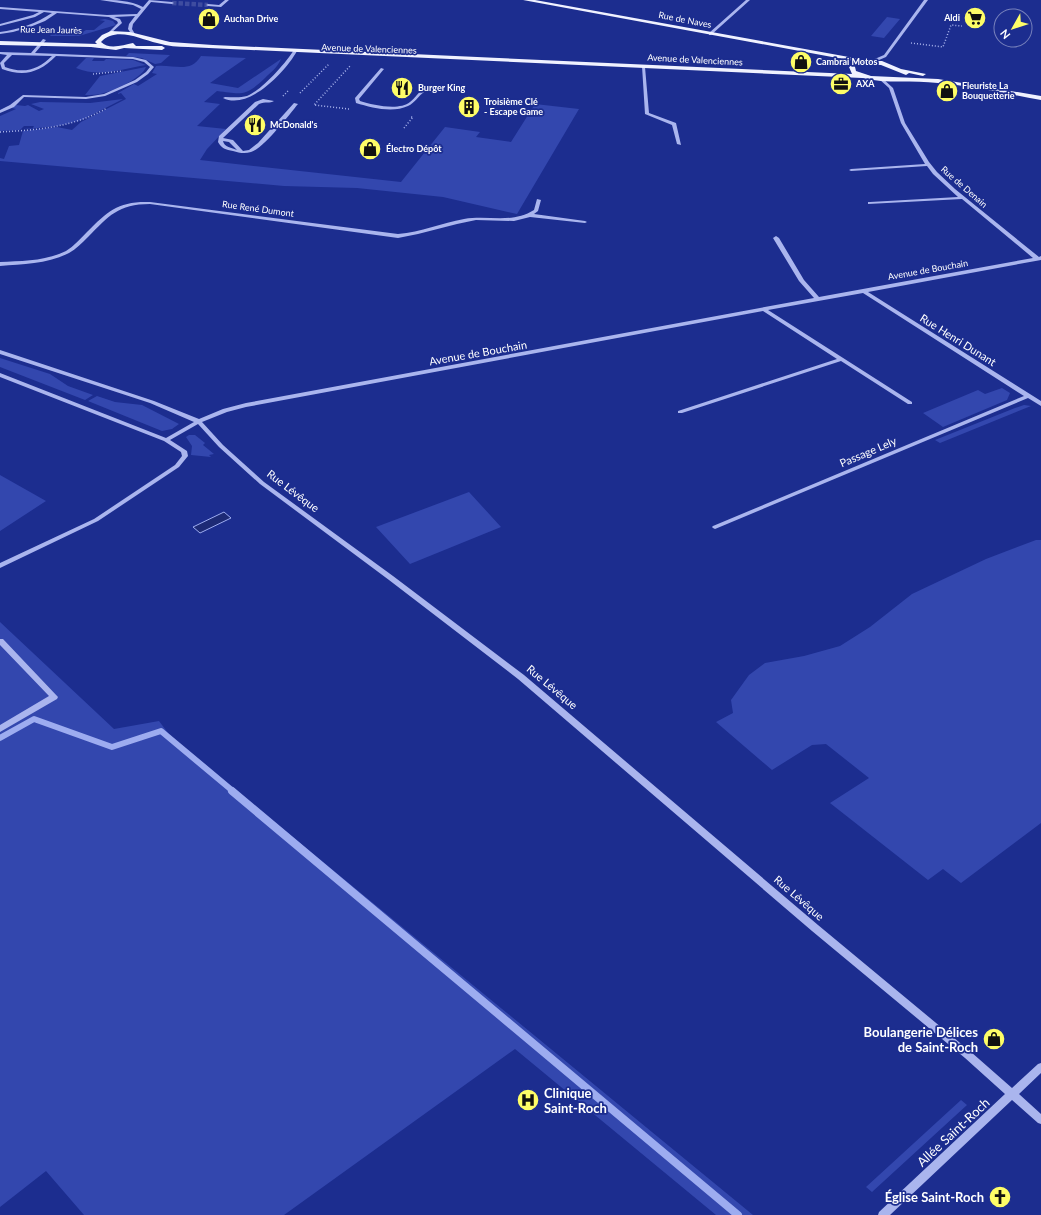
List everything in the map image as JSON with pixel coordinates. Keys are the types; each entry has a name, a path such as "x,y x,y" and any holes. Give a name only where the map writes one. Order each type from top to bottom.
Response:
{"main road":[{"name":"Rue de Naves","path":"526,0 887,65 902,70"},
{"path":"109,34 133,34 140,38 136,44 126,47"},
{"name":"Rue Jean Jaurès","path":"0,43 78,40 102,37 109,34"},
{"path":"102,37 98,42 102,46"},
{"name":"Rue Jean Jaurès","path":"0,38 112,48 126,47"},
{"name":"Avenue de Valenciennes","path":"140,38 165,44 294,53 504,63 533,62 864,76 903,79"},
{"name":"Avenue de Valenciennes","path":"126,47 204,51 294,53"},
{"name":"Rue de Naves","path":"840,57 854,66 852,72 864,76"},
{"name":"Avenue de Valenciennes","path":"809,74 835,71 870,62"},
{"path":"902,70 908,74 909,77 903,79"},
{"path":"902,70 1041,93"},
{"path":"903,79 942,82 1041,98"}],"street":[{"path":"102,0 134,4 143,9"},
{"path":"208,5 220,6 227,0"},
{"path":"710,34 748,0"},
{"path":"870,62 885,56 926,0"},
{"path":"133,34 130,27 138,14 150,1 172,3"},
{"path":"0,8 107,16 138,14"},
{"path":"0,25 34,16 42,12"},
{"path":"0,33 40,21 55,13"},
{"path":"107,16 119,20 120,23 109,34"},
{"path":"32,54 42,42"},
{"path":"0,53 133,58 145,61 152,67 150,71 140,79 105,95 86,98 23,96 12,106 0,112"},
{"path":"11,53 2,63 3,68 29,70 37,69 43,67 55,55"},
{"path":"225,98 242,98 255,93 288,62 294,53"},
{"path":"885,56 887,65"},
{"path":"643,67 647,114 674,124 679,144"},
{"path":"382,69 357,99 358,102 389,107 404,107 410,104 423,89 433,87"},
{"name":"Rue de Denain","path":"880,78 891,88 903,123 928,165 940,179 1040,259"},
{"path":"891,88 903,79"},
{"path":"221,139 257,103 263,100 272,101"},
{"path":"221,139 220,142 222,145 231,150 242,152 252,151 260,145 296,104"},
{"path":"221,139 231,141 242,152"},
{"path":"850,170 928,165"},
{"path":"870,203 962,198"},
{"path":"529,215 536,211 539,200"},
{"name":"Rue René Dumont","path":"0,264 50,258 65,253 75,247 113,210 124,205 137,203 150,203 398,236 471,220 505,221 529,215 585,222"},
{"path":"776,238 802,281 818,299"},
{"name":"Avenue de Bouchain","path":"166,440 198,421 227,410 246,405 1040,259"},
{"name":"Rue Henri Dunant","path":"864,291 1041,404"},
{"path":"763,309 910,403"},
{"name":"Rue Lévêque","path":"0,352 145,399 198,421 221,446 262,483 434,610 534,687 815,928 968,1055 1011,1095 1041,1120"},
{"path":"680,412 842,359"},
{"path":"0,375 166,440 184,451 185,456 177,466 96,520 0,566"},
{"name":"Passage Lely","path":"715,527 1028,396"},
{"path":"0,640 54,697 0,729"},
{"name":"Allée Saint-Roch","path":"883,1215 1041,1067"}],"path":[{"path":"920,44 943,47 951,25 962,26"},
{"path":"300,93 329,65 330,62"},
{"path":"288,91 282,96 289,97"},
{"path":"0,132 50,128 72,124 93,116 109,106"}],"shaded area":[{"path":"887,17 900,19 884,38 871,36"},
{"path":"105,19 113,21 116,25 79,36 50,36 53,32 62,33 67,29 74,29 71,32 81,33 86,30 94,30 105,21 99,20"},
{"path":"129,53 170,55 161,63 155,64 142,58 126,56"},
{"path":"201,56 246,58 210,83 238,88 281,59 272,72 248,91 238,93 217,91 204,102 220,104 197,126 226,129 207,149 200,160 401,182 445,127 480,132 476,137 511,142 535,104 579,109 517,214 443,197 357,188 284,186 0,161 0,158 4,159 9,146 19,145 23,131 57,127 72,130 81,122 126,99 121,93 118,93 134,84 138,86 157,74 152,73 156,66 187,67 197,62"},
{"path":"86,58 94,58 92,61 104,61 106,59 133,60 146,65 111,72 93,72 76,68"},
{"path":"146,67 134,79 121,86 102,94 85,95 100,76"},
{"path":"123,99 82,120 57,126 24,129 33,128 34,126 24,126 20,130 0,131 0,116 16,109 12,108 16,105 28,105 39,111 44,109 31,104 40,102 90,103"},
{"path":"0,358 50,374 68,386 93,395 85,400 0,367"},
{"path":"1002,388 1010,393 1007,400 943,427 923,413 978,390 985,394"},
{"path":"97,396 115,402 142,405 179,424 172,429 162,431 88,401"},
{"path":"1024,405 1031,406 940,443 935,440 1015,408"},
{"path":"189,435 195,435 205,443 203,445 214,454 209,455 211,457 191,455 192,446 186,437"},
{"path":"0,475 46,501 0,531"},
{"path":"469,492 501,527 410,564 376,527"},
{"path":"224,512 231,518 200,533 193,527"},
{"path":"1036,540 1041,540 1041,823 961,883 943,869 928,880 830,803 869,778 826,744 812,745 772,770 716,722 733,713 731,700 749,675 765,663 804,656 840,646 870,627 912,594 986,559"},
{"path":"0,622 114,729 159,721 171,737 753,1215 716,1215 515,1049 284,1215 84,1215 46,1171 0,1207"},
{"path":"961,1100 967,1105 872,1192 866,1187"}],"waterway":[{"path":"0,738 34,719 112,747 161,731 234,792"},
{"path":"232,791 738,1215"}],"tunnel":[{"path":"172,3 208,5"}],"place":[{"name":"Aldi","path":"975,18"},
{"name":"Auchan Drive","path":"209,19"},
{"name":"Cambrai Motos","path":"801,62"},
{"name":"AXA","path":"841,84"},
{"name":"Burger King","path":"402,88"},
{"name":"Fleuriste La Bouquetterie","path":"947,91"},
{"name":"Troisième Clé - Escape Game","path":"469,107"},
{"name":"McDonald's","path":"255,125"},
{"name":"Électro Dépôt","path":"370,149"},
{"name":"Boulangerie Délices de Saint-Roch","path":"994,1039"},
{"name":"Clinique Saint-Roch","path":"528,1100"},
{"name":"Église Saint-Roch","path":"1000,1197"}]}
